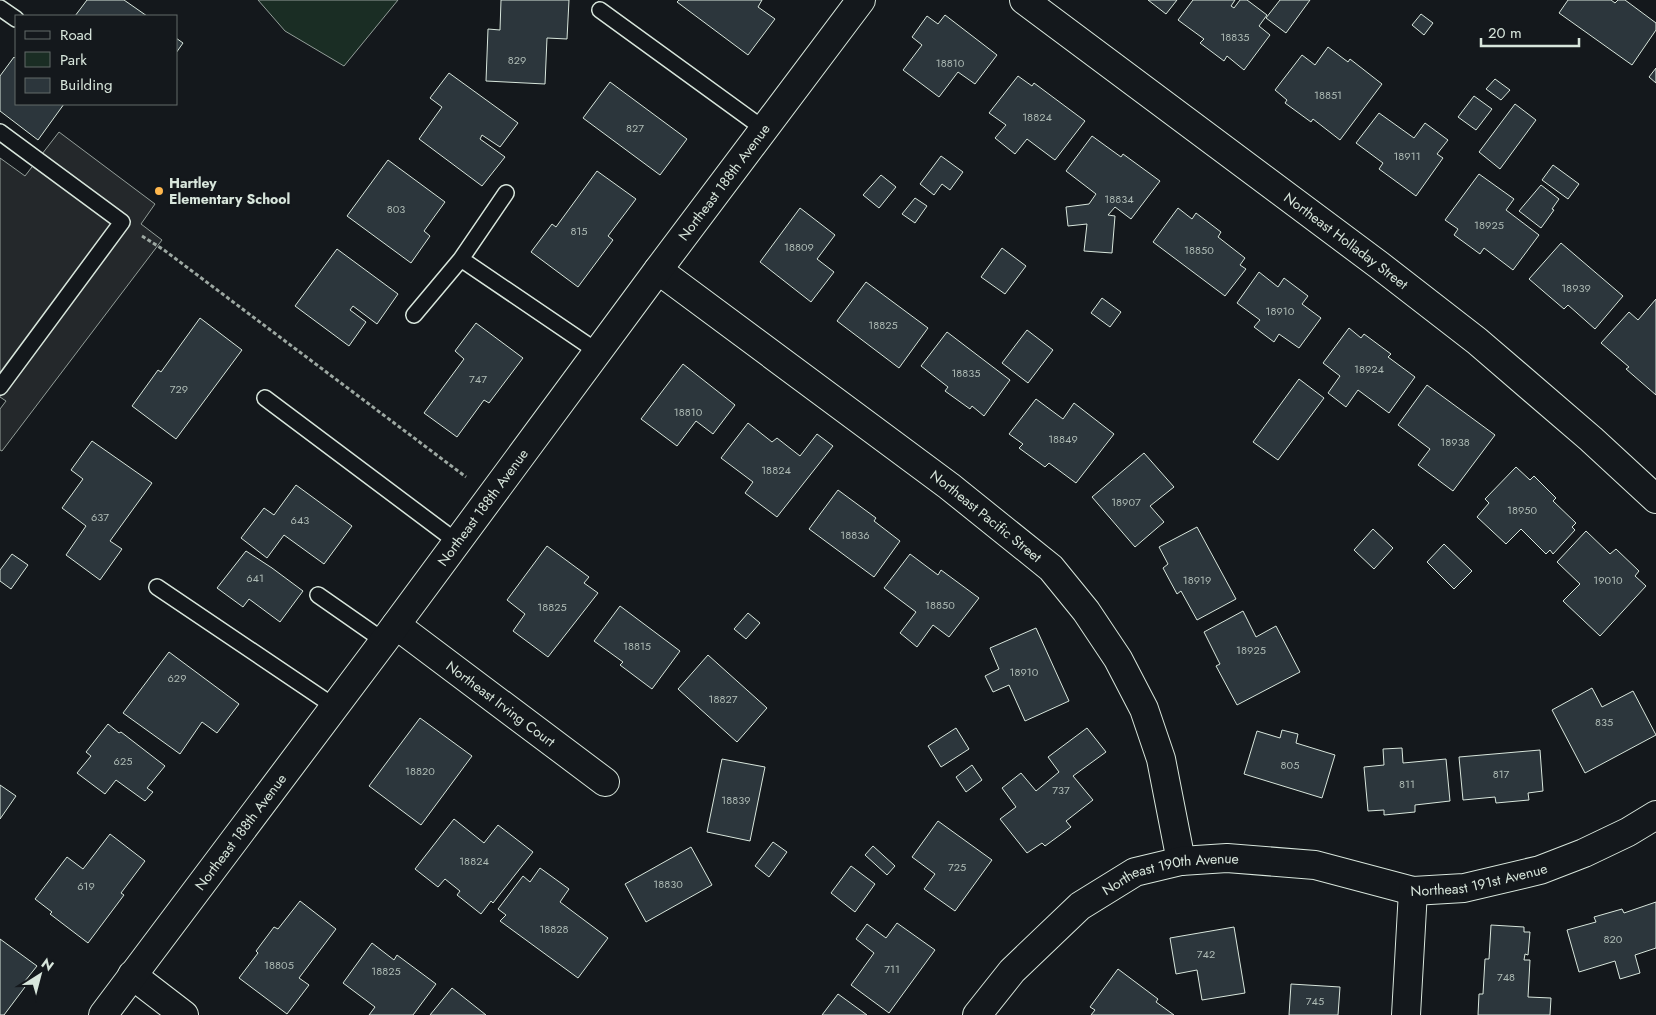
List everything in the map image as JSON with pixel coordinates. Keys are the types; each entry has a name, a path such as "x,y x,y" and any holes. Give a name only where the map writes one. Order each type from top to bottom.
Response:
{"street":[{"name":"Northeast 188th Avenue","path":"103,1015 335,707 658,270 861,0"},
{"name":"Northeast Holladay Street","path":"1024,0 1379,265 1477,341 1591,439 1656,499"},
{"name":"Northeast Pacific Street","path":"658,270 949,486 1051,568 1086,611 1118,659 1144,709 1161,759 1181,862"},
{"name":"Northeast Irving Court","path":"390,633 605,782"},
{"name":"Northeast 191st Avenue","path":"1406,1015 1412,891 1464,888 1540,870 1584,853 1628,832 1656,815"},
{"name":"Northeast 190th Avenue","path":"977,1015 1012,971 1080,906 1136,872 1181,862 1227,858 1315,866 1412,891"},
{"path":"132,975 184,1015"}],"lane":[{"path":"0,8 15,18"},
{"path":"600,10 764,129"},
{"path":"0,132 122,222 0,387"},
{"path":"414,315 461,259 506,193"},
{"path":"461,259 598,352"},
{"path":"265,398 457,542"},
{"path":"157,587 335,707"},
{"path":"318,595 390,633"}],"path":[{"path":"122,222 164,250 469,479"}],"green space":[{"path":"258,0 398,0 344,66 285,31"}],"shaded area":[{"path":"59,132 155,204 141,224 162,240 2,451 0,450 0,409 6,401 0,397 0,158 25,176"}],"building":[{"path":"87,0 124,0 146,15 76,15"},
{"path":"501,0 569,0 567,39 547,38 545,84 486,81 488,29 500,30"},
{"path":"679,0 762,0 758,7 775,19 748,55 677,2"},
{"path":"1148,0 1177,0 1166,14"},
{"path":"1193,0 1235,0 1231,6 1234,8 1240,0 1247,0 1267,15 1259,26 1270,35 1244,70 1227,56 1224,61 1200,43 1204,39 1178,20"},
{"path":"1280,0 1310,0 1286,33 1266,18"},
{"path":"1568,0 1611,0 1615,3 1618,0 1625,0 1656,23 1656,30 1632,65 1559,13"},
{"path":"1421,14 1433,23 1424,35 1412,25"},
{"path":"945,15 997,55 975,84 958,72 939,97 903,70 922,45 912,37 927,16 938,24"},
{"path":"178,39 183,43 178,50"},
{"path":"1328,47 1348,62 1350,59 1382,84 1340,140 1313,119 1311,122 1285,103 1287,100 1275,90 1302,55 1315,65"},
{"path":"14,57 15,105 63,105 38,140 0,111 0,76"},
{"path":"1656,68 1656,83 1649,77"},
{"path":"449,73 518,123 500,147 482,135 480,139 505,157 482,186 419,139 442,107 430,98"},
{"path":"1018,76 1032,86 1034,83 1085,121 1055,160 1027,139 1015,154 995,138 1006,125 989,113"},
{"path":"1495,79 1510,90 1501,100 1486,89"},
{"path":"610,82 687,139 660,175 583,118"},
{"path":"1474,96 1492,109 1476,130 1458,117"},
{"path":"1515,104 1536,120 1500,169 1479,152"},
{"path":"1379,113 1414,138 1425,123 1448,140 1437,154 1443,158 1416,196 1379,169 1383,163 1356,143"},
{"path":"1092,136 1121,157 1123,154 1160,181 1131,219 1115,207 1108,215 1115,216 1112,253 1084,251 1087,224 1068,226 1066,207 1089,204 1096,194 1066,171"},
{"path":"941,156 963,172 950,190 942,184 934,195 920,184"},
{"path":"388,160 445,202 424,231 430,236 411,263 347,216"},
{"path":"1553,165 1579,184 1568,199 1542,180"},
{"path":"597,171 636,199 608,236 613,240 578,287 531,252 552,224 556,227"},
{"path":"1479,174 1514,199 1506,210 1539,235 1513,270 1484,248 1480,254 1454,235 1458,229 1445,220"},
{"path":"881,175 896,187 879,208 863,195"},
{"path":"1541,185 1559,199 1552,209 1554,210 1541,228 1519,211"},
{"path":"915,198 927,206 915,223 902,214"},
{"path":"800,208 835,235 817,259 834,272 811,302 760,262"},
{"path":"1178,208 1192,219 1196,213 1221,232 1218,237 1245,258 1240,265 1246,269 1225,296 1153,242"},
{"path":"1561,243 1623,296 1595,329 1568,305 1564,309 1529,279"},
{"path":"1002,248 1026,266 1005,294 981,277"},
{"path":"337,249 398,294 377,324 353,306 350,310 366,322 349,346 295,306"},
{"path":"1259,272 1278,287 1284,278 1308,296 1302,304 1321,318 1299,348 1279,334 1274,342 1254,327 1260,320 1237,303"},
{"path":"866,282 928,328 899,368 837,321"},
{"path":"1102,298 1121,312 1110,327 1091,313"},
{"path":"1656,299 1656,395 1626,369 1629,367 1601,343 1629,312 1638,320"},
{"path":"200,318 242,350 176,439 132,406 158,370 161,372"},
{"path":"476,323 523,358 489,403 484,400 457,437 424,413 464,359 455,351"},
{"path":"1349,328 1361,338 1364,334 1391,354 1388,357 1415,377 1389,413 1358,390 1346,407 1328,393 1340,376 1323,363"},
{"path":"1027,330 1053,350 1028,383 1002,363"},
{"path":"947,332 1010,380 984,416 972,406 970,409 945,391 948,387 921,366"},
{"path":"683,364 735,405 713,434 696,421 677,446 641,419"},
{"path":"1299,379 1324,398 1278,460 1253,442"},
{"path":"1427,385 1495,435 1453,491 1418,465 1430,449 1398,425"},
{"path":"1036,399 1063,419 1074,403 1114,434 1076,483 1049,463 1045,467 1019,448 1023,444 1009,434"},
{"path":"748,423 772,442 777,438 800,456 817,434 833,446 777,517 745,493 753,482 721,458"},
{"path":"92,441 152,483 110,541 122,549 100,580 66,555 86,526 62,508 83,479 71,470"},
{"path":"1144,453 1174,487 1150,506 1164,522 1135,547 1092,497"},
{"path":"1516,467 1530,480 1534,476 1556,498 1553,501 1576,523 1572,527 1575,530 1553,554 1550,550 1546,554 1521,529 1506,544 1477,517 1489,503 1485,499"},
{"path":"296,485 352,526 324,564 284,535 267,558 241,538 264,508 274,515"},
{"path":"838,490 876,518 874,521 900,541 874,577 809,529"},
{"path":"1197,527 1236,599 1197,620 1181,591 1177,594 1163,568 1168,564 1159,547"},
{"path":"1373,529 1393,548 1374,569 1354,550"},
{"path":"1586,531 1610,554 1616,549 1639,571 1635,576 1646,586 1600,636 1563,601 1580,584 1557,562"},
{"path":"1444,544 1472,571 1454,589 1427,562"},
{"path":"547,546 589,577 584,583 598,593 548,657 513,631 525,614 507,600"},
{"path":"246,551 303,591 280,622 249,599 243,607 217,588"},
{"path":"12,554 28,565 11,589 0,581 0,570"},
{"path":"910,554 938,575 941,570 979,598 949,637 933,625 917,647 900,633 916,612 884,588"},
{"path":"620,606 680,651 652,689 620,665 623,662 594,641"},
{"path":"1243,611 1256,637 1276,626 1300,672 1237,705 1216,666 1220,664 1204,632"},
{"path":"748,613 760,623 746,639 734,629"},
{"path":"1036,628 1069,701 1025,721 1009,685 993,692 985,676 999,669 990,648"},
{"path":"169,652 239,704 217,733 202,722 180,754 123,713"},
{"path":"708,655 767,708 737,742 678,689"},
{"path":"1592,688 1602,707 1633,691 1656,735 1585,773 1552,710"},
{"path":"420,718 472,756 421,825 369,786"},
{"path":"108,724 165,766 147,788 153,792 145,801 116,780 105,794 77,773 91,756 86,752"},
{"path":"956,728 969,749 941,767 928,746"},
{"path":"1087,728 1106,752 1073,776 1093,800 1066,821 1071,827 1045,846 1042,843 1027,853 1000,819 1016,807 1002,788 1021,773 1036,791 1059,772 1048,757"},
{"path":"1282,730 1298,734 1296,743 1335,755 1322,798 1244,774 1257,731 1280,738"},
{"path":"1402,748 1403,763 1446,759 1450,801 1415,805 1415,812 1384,815 1384,810 1368,811 1364,767 1384,765 1383,749"},
{"path":"1540,750 1543,791 1528,793 1529,800 1496,803 1495,797 1463,800 1459,757"},
{"path":"722,759 765,767 750,841 707,832"},
{"path":"972,765 982,780 966,792 956,777"},
{"path":"0,785 16,796 0,819"},
{"path":"454,819 484,843 498,825 533,852 493,903 491,901 481,914 457,895 460,891 445,879 438,887 415,869"},
{"path":"938,821 992,860 955,911 924,889 935,874 912,857"},
{"path":"110,834 145,861 121,893 124,895 88,943 50,914 52,912 35,899 67,857 83,869"},
{"path":"773,842 787,852 769,877 755,866"},
{"path":"873,846 895,866 887,875 865,855"},
{"path":"691,847 712,885 646,922 625,884"},
{"path":"851,866 875,884 855,912 831,893"},
{"path":"540,868 569,889 560,902 608,938 578,978 500,921 506,915 498,909 523,876 530,882"},
{"path":"300,901 336,929 299,978 309,985 287,1014 239,978 258,953 256,951 274,927 278,929"},
{"path":"1656,902 1656,948 1635,955 1640,973 1620,979 1615,961 1579,972 1567,930 1596,922 1594,917 1622,909 1624,913"},
{"path":"897,923 935,950 889,1013 851,985 874,953 856,939 867,924 886,938"},
{"path":"1491,925 1524,927 1524,932 1530,932 1528,955 1525,954 1524,960 1530,960 1528,997 1551,998 1550,1015 1478,1015 1479,994 1483,994 1485,959 1489,959"},
{"path":"1234,927 1245,993 1202,1000 1197,970 1176,974 1170,938"},
{"path":"0,939 37,966 25,981 28,983 4,1015 0,1015"},
{"path":"372,943 394,960 397,955 436,984 413,1015 369,1015 375,1007 343,983"},
{"path":"1118,969 1158,999 1156,1002 1174,1015 1091,1015 1095,1010 1090,1007"},
{"path":"1291,984 1340,987 1338,1015 1289,1015"},
{"path":"452,988 486,1015 430,1015"},
{"path":"838,994 867,1015 822,1015"}],"place":[{"name":"Hartley Elementary School","path":"159,191"}]}
